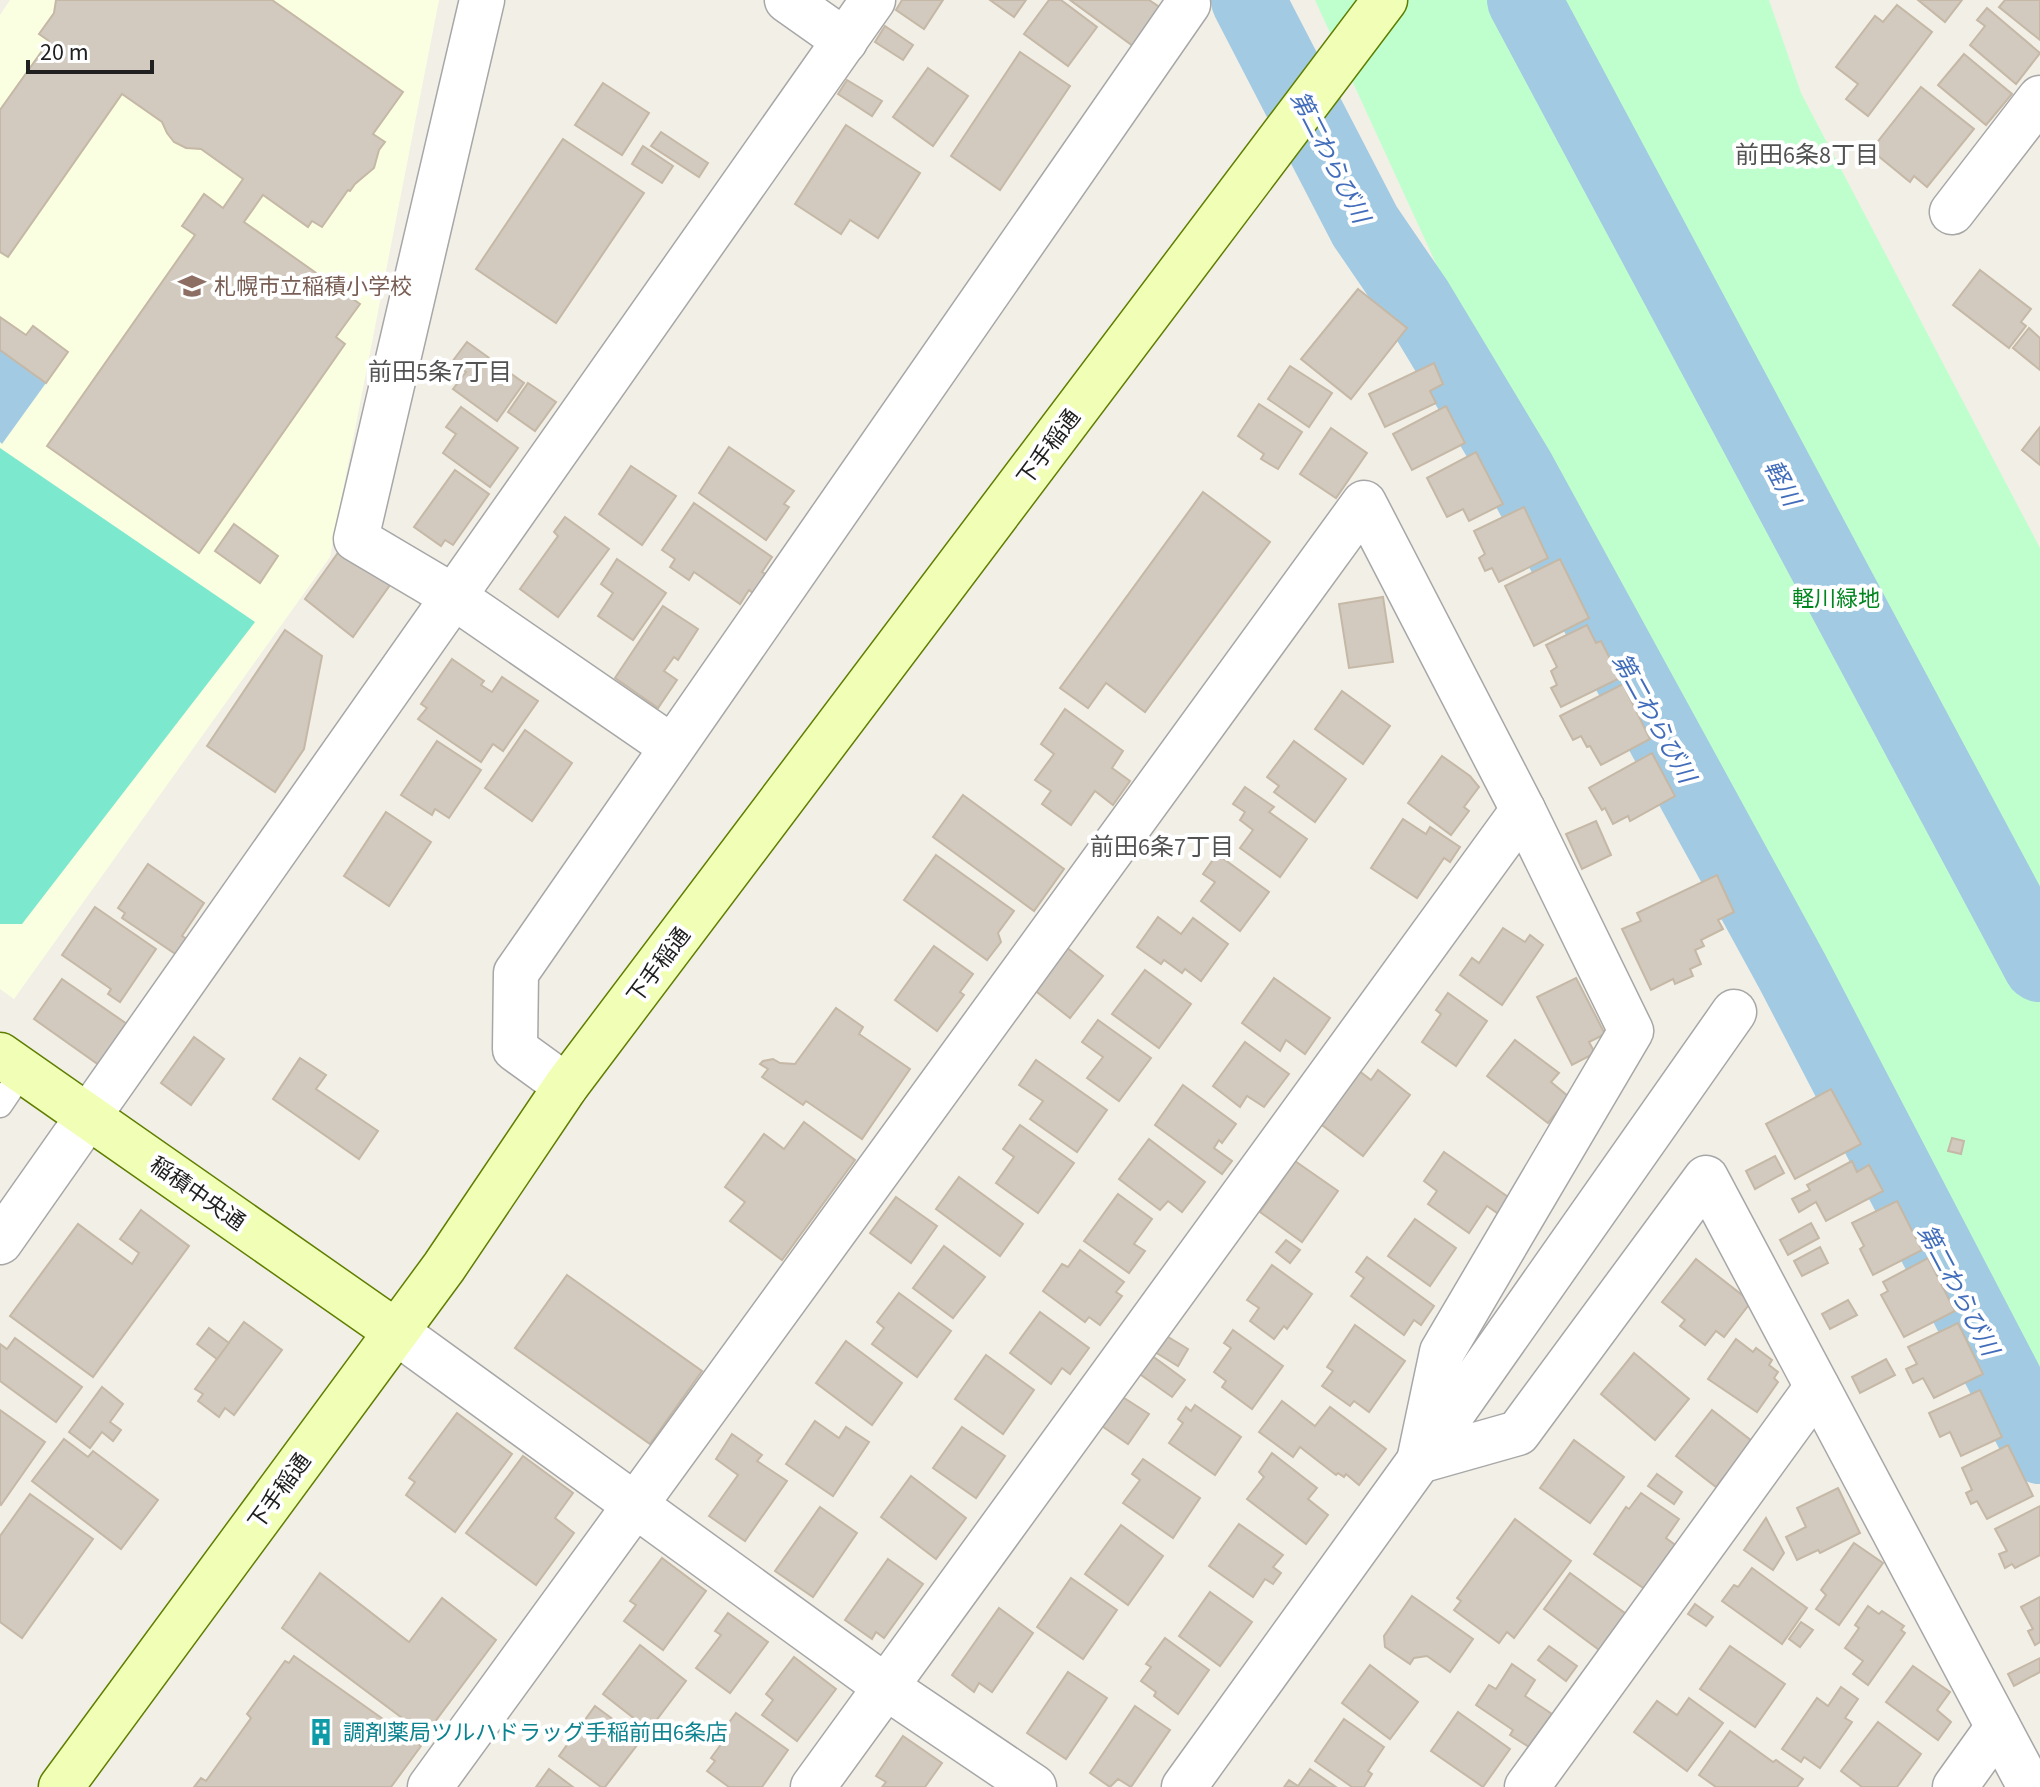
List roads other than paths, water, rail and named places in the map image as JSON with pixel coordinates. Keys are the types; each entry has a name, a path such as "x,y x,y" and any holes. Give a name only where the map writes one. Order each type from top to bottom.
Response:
{"main road":[{"name":"下手稲通","path":"61,1787 444,1267 566,1086 1385,0"},
{"name":"稲積中央通","path":"8,1077 88,1116 395,1331"}],"street":[{"path":"482,0 356,539 454,597 672,747"},
{"path":"787,0 845,41"},
{"path":"0,1242 873,0"},
{"path":"566,1086 515,1049 516,973 1188,4 1187,0"},
{"path":"1952,212 2040,98"},
{"path":"430,1787 1364,503 1523,810 1631,1031 1442,1352 1419,1461"},
{"path":"813,1787 1523,810"},
{"path":"1184,1787 1419,1461 1734,1012"},
{"path":"1419,1461 1518,1433 1706,1178 2030,1787"},
{"path":"395,1331 886,1687 1034,1787"},
{"path":"1527,1787 1817,1387"},
{"path":"1955,1787 1998,1727"}],"water":[{"path":"0,350 46,383 2,444 0,442"}],"waterway":[{"name":"第二わらび川","path":"1248,0 1365,226 1417,302 1518,470 1792,971 2040,1447"},
{"name":"軽川","path":"1524,0 2040,965"}],"place":[{"name":"札幌市立稲積小学校","path":"192,286"},
{"name":"調剤薬局ツルハドラッグ手稲前田6条店","path":"321,1732"}],"district":[{"name":"前田6条8丁目","path":"1807,155"},
{"name":"前田5条7丁目","path":"440,372"},
{"name":"前田6条7丁目","path":"1162,847"}],"park label":[{"name":"軽川緑地","path":"1836,598"}]}
